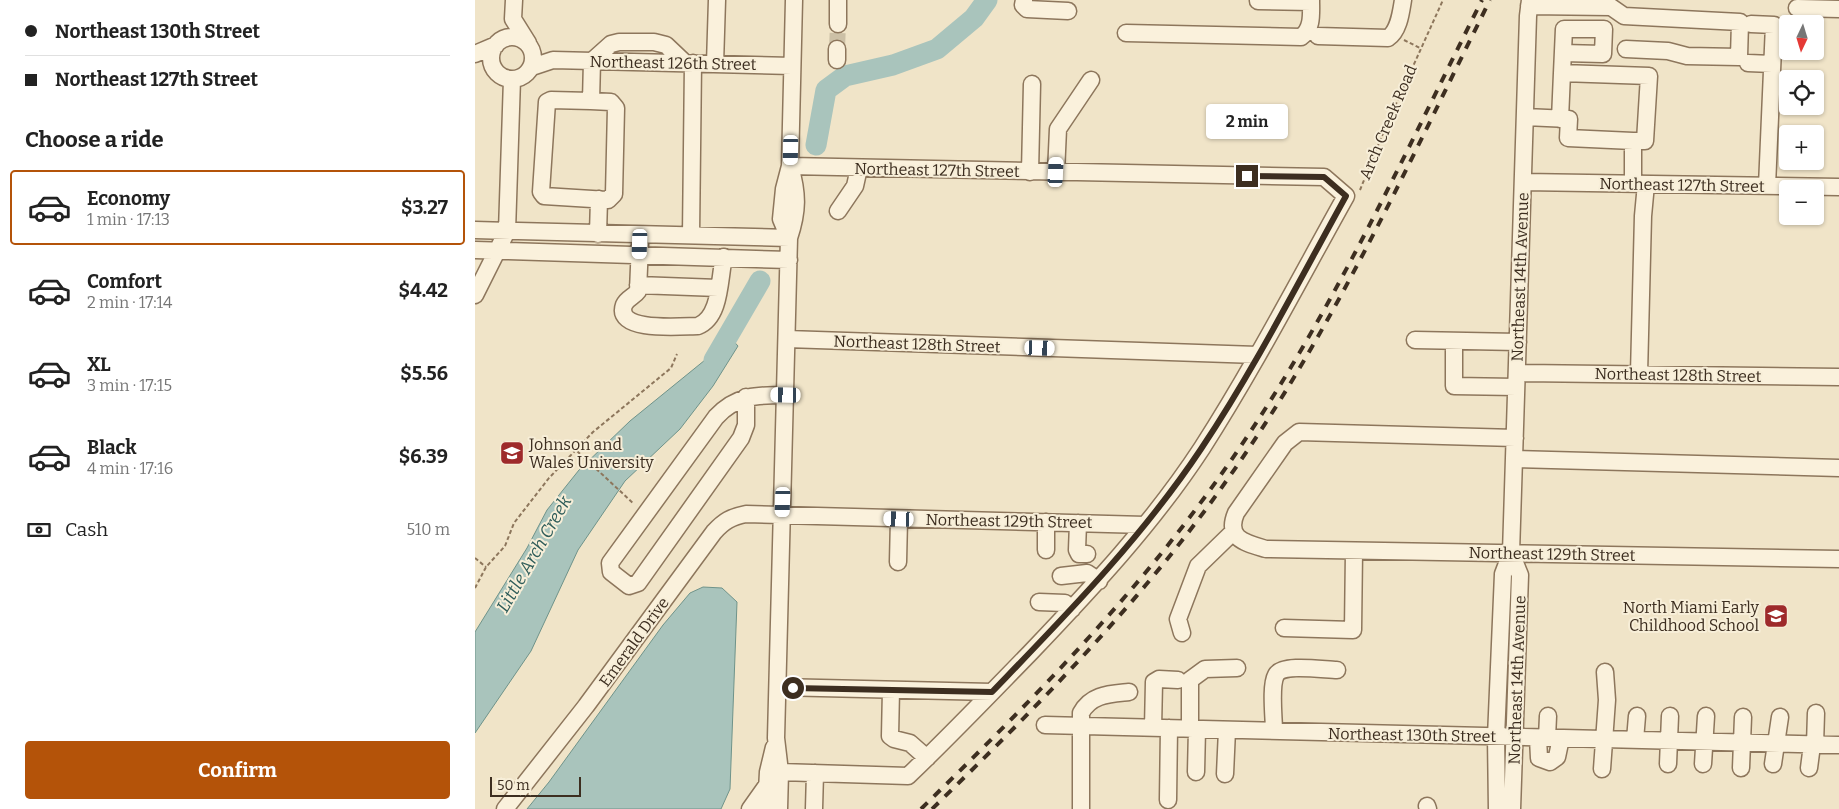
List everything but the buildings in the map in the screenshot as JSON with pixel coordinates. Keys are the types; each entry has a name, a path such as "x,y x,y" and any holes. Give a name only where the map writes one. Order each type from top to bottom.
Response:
{"street":[{"path":"494,70 491,57 513,19 514,0"},
{"path":"715,64 717,0"},
{"path":"779,809 780,772 776,738 789,260 789,238 781,220 784,189 790,166 794,0"},
{"path":"838,0 838,24"},
{"path":"1024,0 1023,5 1027,9 1068,11"},
{"path":"1125,33 1301,37 1305,34 1310,24 1311,1 1258,0"},
{"path":"1319,36 1388,38 1393,35 1403,0"},
{"path":"1530,3 1611,8 1624,16 1740,22 1739,56 1687,56 1668,51 1626,50"},
{"name":"Northeast 14th Avenue","path":"1497,809 1496,737 1503,574 1511,554 1530,3"},
{"path":"1797,8 1839,9"},
{"path":"512,83 532,67 534,58 530,46 513,19"},
{"path":"1751,24 1774,25 1767,186"},
{"path":"475,54 499,42 516,37 530,46"},
{"name":"Northeast 126th Street","path":"530,46 553,60"},
{"path":"1560,119 1563,53"},
{"path":"475,60 494,70 512,83"},
{"name":"Northeast 126th Street","path":"532,67 553,60 792,66"},
{"path":"591,101 592,61"},
{"path":"689,63 691,235"},
{"path":"1748,63 1772,64"},
{"path":"1525,117 1569,119 1568,138 1645,141 1649,76 1562,73"},
{"path":"1056,172 1058,129 1091,80"},
{"path":"475,295 507,226 512,83"},
{"path":"1030,172 1032,84"},
{"path":"551,100 591,101 611,102 616,108 614,194 608,200 549,198 541,192 547,102 551,100"},
{"path":"1633,140 1639,184 1639,374"},
{"name":"Northeast 127th Street","path":"790,166 1324,177 1346,196"},
{"path":"838,211 853,191 859,168"},
{"name":"Northeast 127th Street","path":"1524,182 1839,187"},
{"name":"Arch Creek Road","path":"815,774 908,776 1099,581 1145,525 1201,448 1257,355 1346,196"},
{"path":"598,234 599,200"},
{"path":"475,230 507,226 598,234 789,238"},
{"path":"640,234 636,294 629,299 623,308 629,322 639,325 698,326 705,323 715,308 717,288 724,257"},
{"path":"475,250 789,260"},
{"path":"638,284 717,288"},
{"name":"Northeast 128th Street","path":"787,339 1257,355"},
{"path":"1415,340 1518,342"},
{"name":"Northeast 128th Street","path":"1454,341 1454,386 1516,380 1639,374 1839,377"},
{"path":"746,397 746,425 741,438 638,583 629,586 611,572 610,563 716,417 724,408 746,397 755,395 786,395"},
{"path":"1182,633 1178,619 1198,566 1233,532 1232,522 1236,513 1285,443 1299,432 1515,438"},
{"path":"1514,459 1839,468"},
{"name":"Emerald Drive","path":"505,809 586,706 725,521 746,514 783,516"},
{"name":"Northeast 129th Street","path":"783,516 1145,525"},
{"path":"898,562 899,519"},
{"path":"1046,550 1047,522"},
{"path":"1078,523 1077,550 1079,554 1087,554"},
{"name":"Northeast 129th Street","path":"1233,532 1242,541 1266,549 1839,559"},
{"path":"1284,628 1353,630 1354,551"},
{"name":"Northeast 14th Avenue","path":"1511,554 1520,575 1513,809"},
{"path":"1061,576 1087,574 1099,581"},
{"path":"1039,602 1065,603 1071,609"},
{"path":"1196,772 1190,680 1205,670 1237,668"},
{"path":"1274,731 1274,691 1276,676 1279,672 1287,668 1337,670"},
{"path":"1602,769 1607,700 1605,672"},
{"path":"1153,728 1154,682 1159,679 1178,680"},
{"path":"777,687 992,692"},
{"path":"891,690 890,736 893,739 910,743 927,758"},
{"path":"1081,809 1081,713 1084,706 1098,696 1129,692"},
{"path":"1809,768 1814,745 1816,713"},
{"path":"1547,716 1549,738"},
{"path":"1635,740 1637,716"},
{"path":"1668,764 1670,716"},
{"path":"1703,764 1706,716"},
{"path":"1741,768 1743,716"},
{"path":"1773,764 1780,717"},
{"name":"Northeast 130th Street","path":"1045,725 1839,745"},
{"path":"1168,800 1169,728"},
{"path":"1225,774 1227,730"},
{"path":"766,809 768,772 776,738"},
{"path":"780,772 815,774 814,809"},
{"path":"750,809 767,785"}],"path":[{"name":"Arch Creek Road","path":"1346,196 1357,197 1420,48 1443,0"},
{"path":"1393,35 1420,48"},
{"path":"475,588 486,567 505,546 513,523 549,478 577,451 593,432 671,368 677,354"},
{"path":"577,451 625,497"},
{"path":"475,558 486,567"}],"water":[{"path":"727,334 738,346 713,386 680,429 625,481 578,550 531,651 475,733 475,632 527,548 547,510 579,470 630,421 705,360"},
{"path":"703,587 722,588 737,602 730,789 721,809 527,809 549,782 663,625 690,593"}],"waterway":[{"path":"816,145 826,90 845,76 893,65 937,49 974,18 987,0"},
{"name":"Little Arch Creek","path":"714,360 760,281"}],"tunnel":[{"path":"837,49 838,24"}],"railway":[{"path":"921,809 1040,690 1115,608 1152,565 1220,476 1258,420 1328,303 1391,183 1482,0"},
{"path":"932,809 1050,692 1124,610 1160,568 1227,480 1301,365 1368,245 1490,0"}],"place":[{"name":"Johnson and Wales University","path":"512,453"},
{"name":"North Miami Early Childhood School","path":"1776,616"}],"route":[{"path":"793,688 992,692 1099,581 1145,525 1201,448 1257,355 1346,196 1324,177 1247,176"}]}
